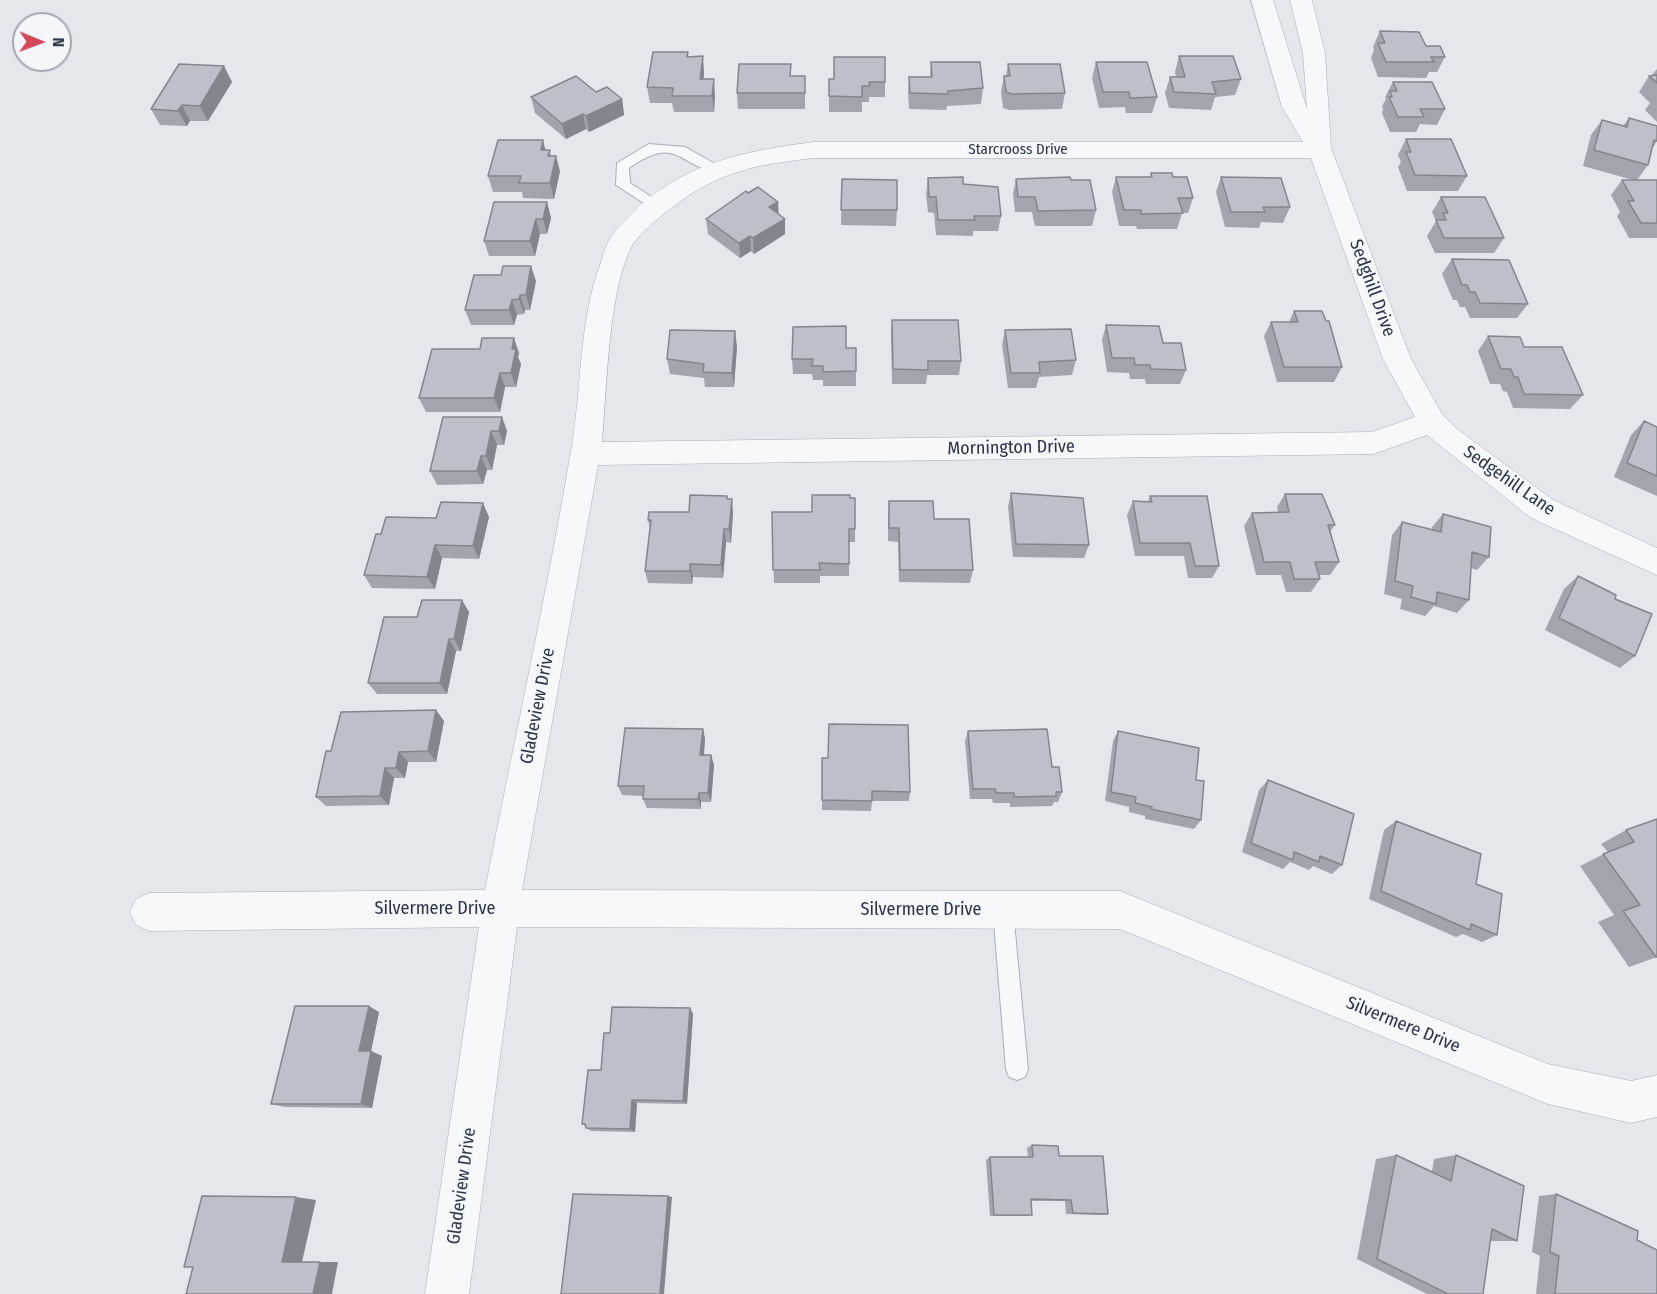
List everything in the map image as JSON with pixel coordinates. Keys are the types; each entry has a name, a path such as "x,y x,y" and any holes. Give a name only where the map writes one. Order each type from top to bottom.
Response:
{"street":[{"name":"Sedghill Drive","path":"1262,0 1294,107 1320,150 1397,359 1432,422"},
{"name":"Sedghill Drive","path":"1301,0 1308,18 1315,64 1320,150"},
{"name":"Starcrooss Drive","path":"717,169 756,157 814,150 1320,150"},
{"name":"Gladeview Drive","path":"447,1294 500,909 585,454 603,292 622,240 678,190 717,169"},
{"name":"Mornington Drive","path":"585,454 1373,443 1432,422"},
{"name":"Sedgehill Lane","path":"1432,422 1447,437 1542,509 1657,562"},
{"name":"Silvermere Drive","path":"149,912 500,909 1120,910 1548,1084 1631,1102 1657,1096"}],"lane":[{"path":"658,206 623,185 622,166 649,148 680,150 717,169"},
{"path":"1003,910 1017,1070"}],"building":[{"path":"1380,31 1419,32 1426,46 1440,46 1445,57 1431,57 1434,62 1386,62 1378,43 1385,43"},
{"path":"653,52 688,52 687,57 703,56 700,79 714,79 712,96 672,96 673,88 647,87"},
{"path":"1179,56 1233,56 1241,79 1212,82 1216,94 1174,92 1170,77 1185,77"},
{"path":"834,57 885,57 885,82 869,82 870,86 862,86 862,97 829,96 829,79 834,79"},
{"path":"931,62 980,62 983,88 948,91 948,94 910,93 909,77 932,77"},
{"path":"1096,62 1147,62 1157,97 1130,98 1129,92 1103,92"},
{"path":"179,64 224,66 200,106 182,105 178,111 151,109"},
{"path":"739,64 791,64 790,76 805,76 805,93 737,93"},
{"path":"1008,64 1060,64 1065,93 1011,94 1006,92 1004,76 1010,76"},
{"path":"1657,75 1657,83 1649,76"},
{"path":"576,76 596,92 607,87 622,99 586,116 583,114 562,124 531,97"},
{"path":"1393,82 1432,82 1445,109 1420,109 1424,117 1398,117 1389,97 1392,97 1390,91 1397,91"},
{"path":"1629,118 1657,126 1657,141 1654,140 1648,165 1594,150 1602,120 1627,127"},
{"path":"1406,139 1451,139 1467,176 1415,175 1406,152 1411,152"},
{"path":"498,140 543,140 541,150 550,150 548,156 556,156 550,183 519,183 521,176 488,176"},
{"path":"1151,173 1172,173 1173,177 1187,177 1193,198 1178,198 1183,213 1141,214 1141,210 1124,210 1116,177 1152,177"},
{"path":"963,177 963,184 998,187 1001,216 974,216 975,220 938,220 936,197 929,197 928,178"},
{"path":"1070,177 1071,180 1090,180 1096,210 1038,211 1035,197 1018,197 1016,179"},
{"path":"1221,177 1281,178 1290,207 1263,207 1265,212 1231,212"},
{"path":"842,179 897,180 897,210 841,210"},
{"path":"1622,180 1657,180 1657,223 1641,223 1628,201 1634,201"},
{"path":"758,187 778,202 769,207 785,219 753,238 750,236 739,243 706,219 746,191 748,193"},
{"path":"1441,197 1485,197 1504,238 1444,238 1436,220 1446,220 1443,213 1448,213"},
{"path":"494,202 547,202 543,219 536,219 530,241 484,241"},
{"path":"1452,259 1509,260 1528,304 1480,303 1475,292 1470,292 1467,285 1462,285"},
{"path":"503,266 531,266 526,295 520,295 519,299 512,300 509,310 465,310 474,275 501,275"},
{"path":"1294,311 1322,311 1326,321 1329,321 1342,367 1284,367 1271,322 1298,322"},
{"path":"892,320 958,320 961,361 928,361 928,370 893,369"},
{"path":"1106,325 1159,326 1163,343 1181,343 1186,370 1151,369 1150,365 1135,365 1134,358 1112,358"},
{"path":"846,326 846,348 856,348 856,371 823,372 823,366 812,366 813,359 792,359 793,327"},
{"path":"1071,329 1076,360 1039,362 1040,373 1011,373 1005,330"},
{"path":"670,330 735,331 732,373 703,372 704,364 667,359"},
{"path":"1488,336 1520,337 1524,347 1562,347 1583,395 1524,394 1518,377 1514,377 1511,369 1501,369"},
{"path":"482,338 514,338 512,349 516,349 511,373 500,373 494,398 419,398 432,349 480,349"},
{"path":"443,417 502,417 499,431 491,431 486,456 481,456 477,471 430,471"},
{"path":"1644,421 1657,427 1657,476 1627,463"},
{"path":"1011,493 1083,498 1089,545 1016,544"},
{"path":"1285,494 1322,494 1335,525 1328,525 1339,562 1315,562 1320,579 1294,579 1290,562 1264,562 1252,513 1289,512"},
{"path":"690,495 727,496 727,499 732,499 729,529 724,529 721,565 690,564 690,571 645,571 651,520 648,520 649,512 689,512"},
{"path":"812,495 850,495 850,498 855,498 855,529 849,529 849,564 819,563 820,570 773,570 772,512 812,512"},
{"path":"1150,496 1207,496 1219,566 1195,566 1190,543 1140,543 1133,501 1152,502"},
{"path":"889,501 933,501 934,519 969,519 973,570 900,570 899,528 889,528"},
{"path":"441,502 483,503 473,546 435,545 427,577 364,575 376,534 381,534 386,517 436,518"},
{"path":"1443,514 1491,527 1489,557 1472,552 1469,600 1437,592 1436,604 1411,597 1413,586 1395,581 1402,522 1441,532"},
{"path":"1578,576 1616,595 1615,599 1652,614 1635,656 1559,618"},
{"path":"422,600 462,600 454,639 449,639 440,683 368,683 384,617 417,617"},
{"path":"436,710 428,751 399,752 396,768 385,768 380,796 316,797 326,751 331,751 341,712"},
{"path":"829,724 908,725 910,792 872,791 872,801 822,800 822,758 828,758"},
{"path":"625,728 703,729 700,755 711,755 708,793 699,793 698,799 643,799 644,786 618,786"},
{"path":"1047,729 1052,767 1059,767 1062,792 1056,792 1056,796 1014,797 1014,793 996,793 995,789 973,789 968,731"},
{"path":"1118,731 1199,748 1196,780 1204,781 1201,820 1151,809 1152,807 1135,803 1136,797 1111,792"},
{"path":"1268,780 1354,814 1342,865 1320,856 1319,862 1294,852 1293,860 1251,843"},
{"path":"1657,819 1656,957 1623,911 1640,905 1603,854 1634,842 1626,830"},
{"path":"1396,821 1481,854 1476,884 1502,894 1497,935 1471,924 1470,930 1381,891"},
{"path":"295,1006 369,1006 359,1051 371,1051 361,1104 271,1104"},
{"path":"612,1007 690,1008 683,1101 632,1100 630,1129 586,1128 585,1124 582,1124 588,1070 601,1070 604,1033 610,1033"},
{"path":"1032,1145 1058,1146 1059,1156 1103,1156 1108,1214 1073,1213 1071,1200 1031,1199 1032,1215 994,1215 990,1157 1033,1157"},
{"path":"1396,1155 1451,1181 1456,1155 1524,1186 1517,1241 1492,1229 1483,1294 1448,1294 1377,1259"},
{"path":"573,1194 668,1196 660,1294 561,1294"},
{"path":"1556,1194 1638,1231 1637,1240 1657,1250 1657,1294 1555,1294 1559,1256 1550,1252"},
{"path":"202,1196 296,1197 282,1262 320,1262 313,1294 186,1294 193,1267 184,1267"}]}
